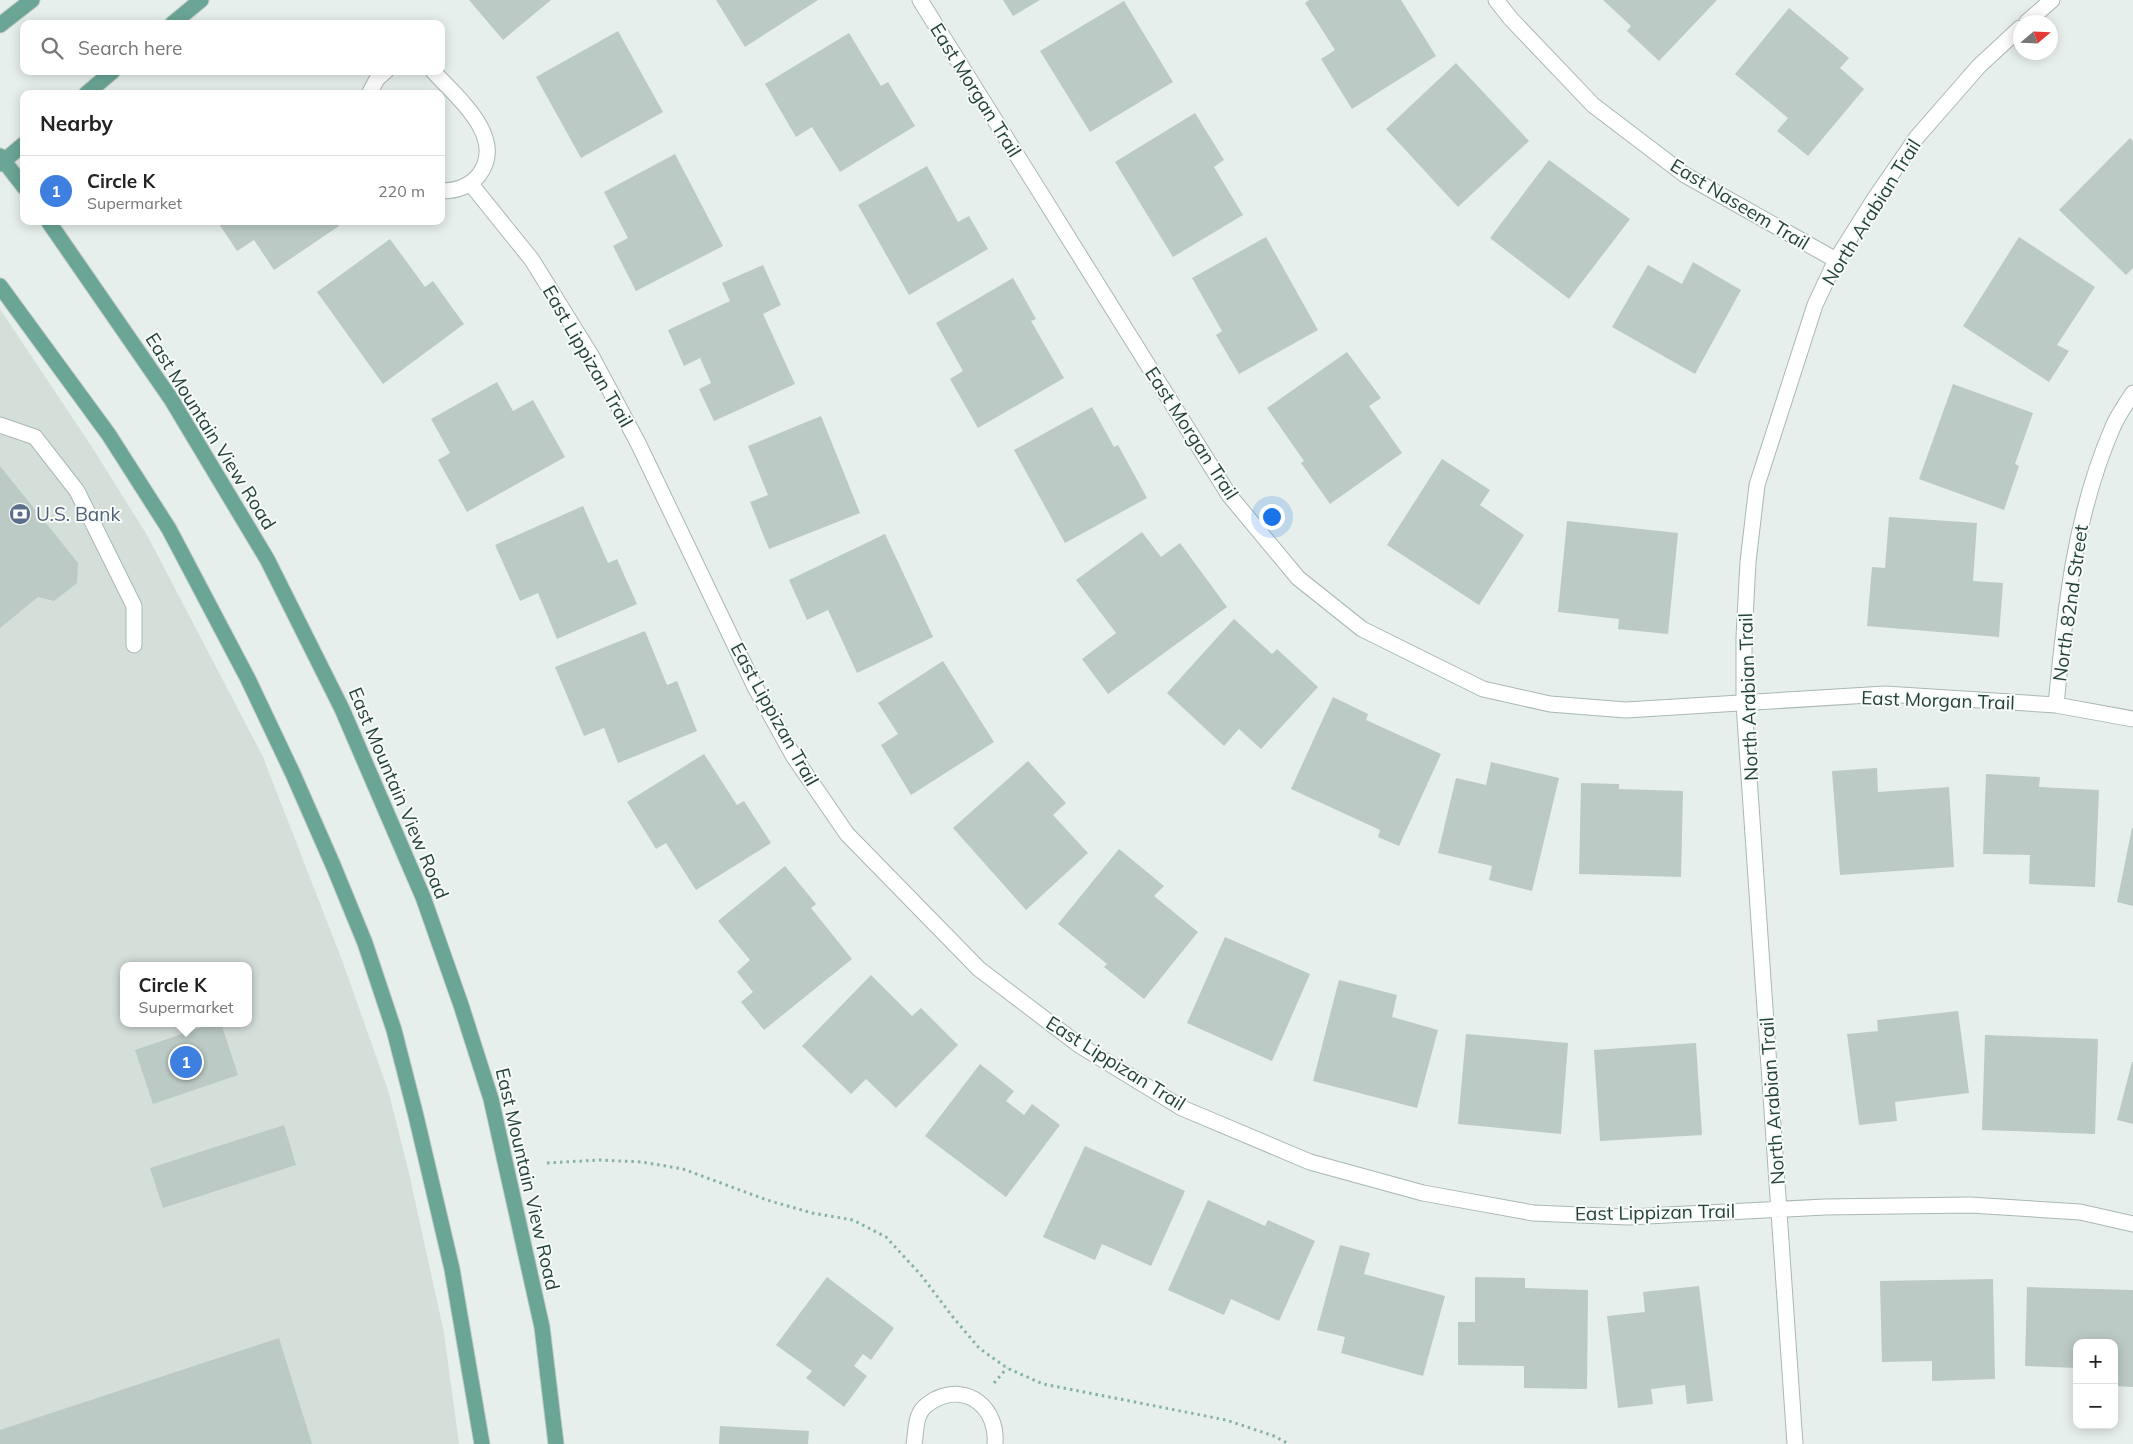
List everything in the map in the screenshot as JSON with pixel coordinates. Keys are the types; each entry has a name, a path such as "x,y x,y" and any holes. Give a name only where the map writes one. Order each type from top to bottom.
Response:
{"main road":[{"path":"0,25 32,0"},
{"path":"177,20 201,0"},
{"path":"91,90 108,75"},
{"path":"20,147 1,160 20,182"},
{"name":"East Mountain View Road","path":"51,225 171,400 267,559 342,709 424,897 491,1099 542,1327 556,1444"},
{"path":"0,286 109,435 169,529 248,678 294,774 333,865 368,952 394,1030 452,1269 482,1444"}],"street":[{"name":"East Morgan Trail","path":"920,0 1229,495 1298,578 1362,629 1483,689 1550,704 1626,710 1885,694 2056,704 2133,719"},
{"name":"East Naseem Trail","path":"1496,0 1511,19 1593,104 1685,175 1836,260"},
{"path":"2035,15 2052,0"},
{"name":"North Arabian Trail","path":"1796,1444 1744,704 1744,637 1747,571 1757,485 1815,306 1836,260 1874,198 1917,137 1979,66 2013,34"},
{"path":"371,90 382,75"},
{"path":"437,75 481,126 488,144 487,157 483,168 470,183 466,186 445,191"},
{"name":"East Lippizan Trail","path":"470,183 532,260 592,358 638,443 756,687 794,756 847,834 979,969 1079,1045 1182,1108 1310,1162 1423,1193 1533,1213 1628,1217 1825,1207 1970,1206 2080,1212 2133,1224"},
{"name":"North 82nd Street","path":"2056,704 2070,576 2086,503 2112,428 2133,393"},
{"path":"0,425 35,437 77,491 134,606 134,645"},
{"path":"914,1444 920,1413 929,1403 940,1397 952,1394 975,1400 984,1407 995,1425 995,1444"}],"path":[{"path":"547,1163 599,1160 642,1162 683,1169 767,1200 812,1213 853,1220 886,1237 921,1275 979,1348 1007,1368 1043,1384 1226,1420 1274,1436 1289,1444"},
{"path":"994,1383 1007,1368"}],"shaded area":[{"path":"0,309 92,447 147,535 263,757 342,960 388,1090 409,1173 444,1333 459,1444 0,1444"}],"building":[{"path":"469,0 551,0 503,40"},
{"path":"716,0 818,0 745,47"},
{"path":"1003,0 1040,0 1013,16"},
{"path":"1309,0 1401,0 1436,56 1352,109 1321,59 1335,50 1305,3"},
{"path":"1603,0 1717,0 1659,61 1627,31 1631,26"},
{"path":"1124,1 1173,82 1090,132 1040,51"},
{"path":"1789,8 1849,58 1840,68 1864,89 1808,156 1777,131 1788,118 1735,74"},
{"path":"618,31 663,112 581,158 536,77"},
{"path":"849,33 881,86 888,82 915,126 840,172 812,127 796,137 765,84"},
{"path":"1456,63 1529,141 1458,207 1386,129"},
{"path":"1195,113 1224,160 1214,167 1243,215 1173,257 1115,162"},
{"path":"2130,138 2133,141 2133,268 2126,275 2059,210"},
{"path":"675,154 723,246 636,291 613,246 628,238 604,192"},
{"path":"1549,160 1630,219 1569,299 1490,238"},
{"path":"927,166 958,222 969,216 988,249 909,295 858,205"},
{"path":"220,225 339,226 274,270 254,240 237,251"},
{"path":"1266,237 1318,330 1239,374 1216,335 1222,331 1192,278"},
{"path":"2019,237 2095,287 2057,345 2069,351 2049,382 1963,326"},
{"path":"390,239 425,287 433,281 464,324 383,384 317,292"},
{"path":"1693,262 1741,290 1695,374 1612,327 1648,265 1682,284"},
{"path":"763,265 781,305 763,314 795,384 714,421 699,389 711,383 700,358 684,366 668,330 730,301 722,283"},
{"path":"1013,278 1036,319 1031,321 1064,378 978,428 950,379 963,371 936,323"},
{"path":"1347,352 1381,398 1369,406 1402,453 1330,504 1301,463 1304,461 1267,408"},
{"path":"497,382 513,411 533,400 565,457 467,512 438,460 450,453 431,419"},
{"path":"1953,384 2033,413 2015,464 2019,466 2004,510 1919,479"},
{"path":"1092,407 1114,447 1118,445 1147,498 1065,543 1014,450"},
{"path":"821,416 860,513 769,549 750,502 768,495 748,446"},
{"path":"1442,459 1490,490 1480,505 1524,535 1479,605 1387,545"},
{"name":"U.S. Bank","path":"0,466 78,563 77,583 54,601 38,597 0,628"},
{"path":"583,506 608,563 617,559 637,604 557,639 538,593 520,601 495,545"},
{"path":"1889,517 1977,523 1973,581 2003,583 1999,637 1867,626 1872,567 1885,568"},
{"path":"1567,521 1678,533 1668,634 1618,629 1619,619 1558,612"},
{"path":"1142,532 1161,557 1180,543 1227,607 1108,694 1082,659 1116,633 1076,580"},
{"path":"885,534 933,637 857,673 828,610 807,620 789,580"},
{"path":"1234,619 1272,654 1277,649 1318,687 1261,749 1239,729 1224,746 1167,693"},
{"path":"645,631 667,685 677,681 697,731 618,763 604,728 584,736 555,667"},
{"path":"943,661 994,742 911,795 881,745 898,734 878,703"},
{"path":"1333,697 1368,714 1366,720 1441,754 1399,846 1378,837 1380,830 1291,789"},
{"path":"704,754 737,805 744,801 771,843 696,890 666,843 656,849 627,802"},
{"path":"1028,761 1066,803 1053,815 1088,853 1026,910 953,828"},
{"path":"1491,762 1559,778 1532,891 1489,880 1492,866 1438,853 1456,778 1486,785"},
{"path":"1877,768 1878,792 1949,787 1954,867 1840,875 1832,771"},
{"path":"1986,774 2040,777 2039,787 2099,790 2095,887 2029,884 2030,855 1983,854"},
{"path":"1581,783 1619,784 1619,789 1683,791 1681,877 1579,874"},
{"path":"2133,828 2133,906 2117,902"},
{"path":"1119,849 1164,886 1154,896 1198,932 1144,999 1104,967 1107,964 1058,924"},
{"path":"785,866 816,904 811,908 852,959 764,1030 741,1002 753,992 737,972 750,960 718,921"},
{"path":"1225,937 1310,974 1272,1061 1187,1023"},
{"path":"871,975 912,1016 921,1008 958,1045 896,1108 866,1079 851,1094 802,1046"},
{"path":"1339,980 1397,995 1392,1017 1438,1030 1417,1108 1313,1081"},
{"path":"1958,1011 1969,1093 1895,1102 1897,1121 1859,1125 1847,1034 1878,1031 1877,1020"},
{"path":"202,1027 222,1027 238,1075 153,1104 135,1050"},
{"path":"1466,1034 1568,1043 1561,1134 1458,1124"},
{"path":"1985,1035 2098,1039 2095,1134 1982,1130"},
{"path":"1696,1043 1702,1135 1600,1141 1594,1050"},
{"path":"2133,1062 2133,1124 2117,1120"},
{"path":"980,1064 1014,1091 1006,1101 1024,1115 1032,1104 1060,1125 1006,1197 925,1136"},
{"path":"284,1125 296,1165 163,1208 150,1168"},
{"path":"1085,1146 1185,1191 1151,1266 1102,1244 1095,1260 1043,1237"},
{"path":"1208,1200 1265,1226 1268,1220 1315,1241 1279,1321 1231,1299 1224,1315 1168,1290"},
{"path":"1340,1245 1370,1253 1364,1274 1445,1296 1423,1376 1341,1353 1345,1337 1317,1330"},
{"path":"827,1277 894,1328 871,1360 863,1354 854,1366 867,1376 844,1407 806,1378 812,1371 776,1345"},
{"path":"1475,1277 1525,1278 1525,1288 1588,1290 1587,1389 1524,1388 1524,1366 1458,1365 1458,1322 1475,1322"},
{"path":"1993,1279 1995,1379 1932,1381 1932,1361 1882,1362 1880,1281"},
{"path":"1699,1286 1713,1401 1687,1404 1685,1385 1651,1389 1653,1404 1618,1408 1607,1316 1645,1312 1643,1292"},
{"path":"2027,1287 2133,1290 2133,1387 2118,1386 2118,1339 2073,1339 2073,1368 2025,1366"},
{"path":"279,1338 312,1444 0,1444 0,1430"},
{"path":"720,1426 809,1431 808,1444 719,1444"}],"place":[{"name":"U.S. Bank","path":"20,514"},
{"name":"Circle K","path":"186,1062"}]}
